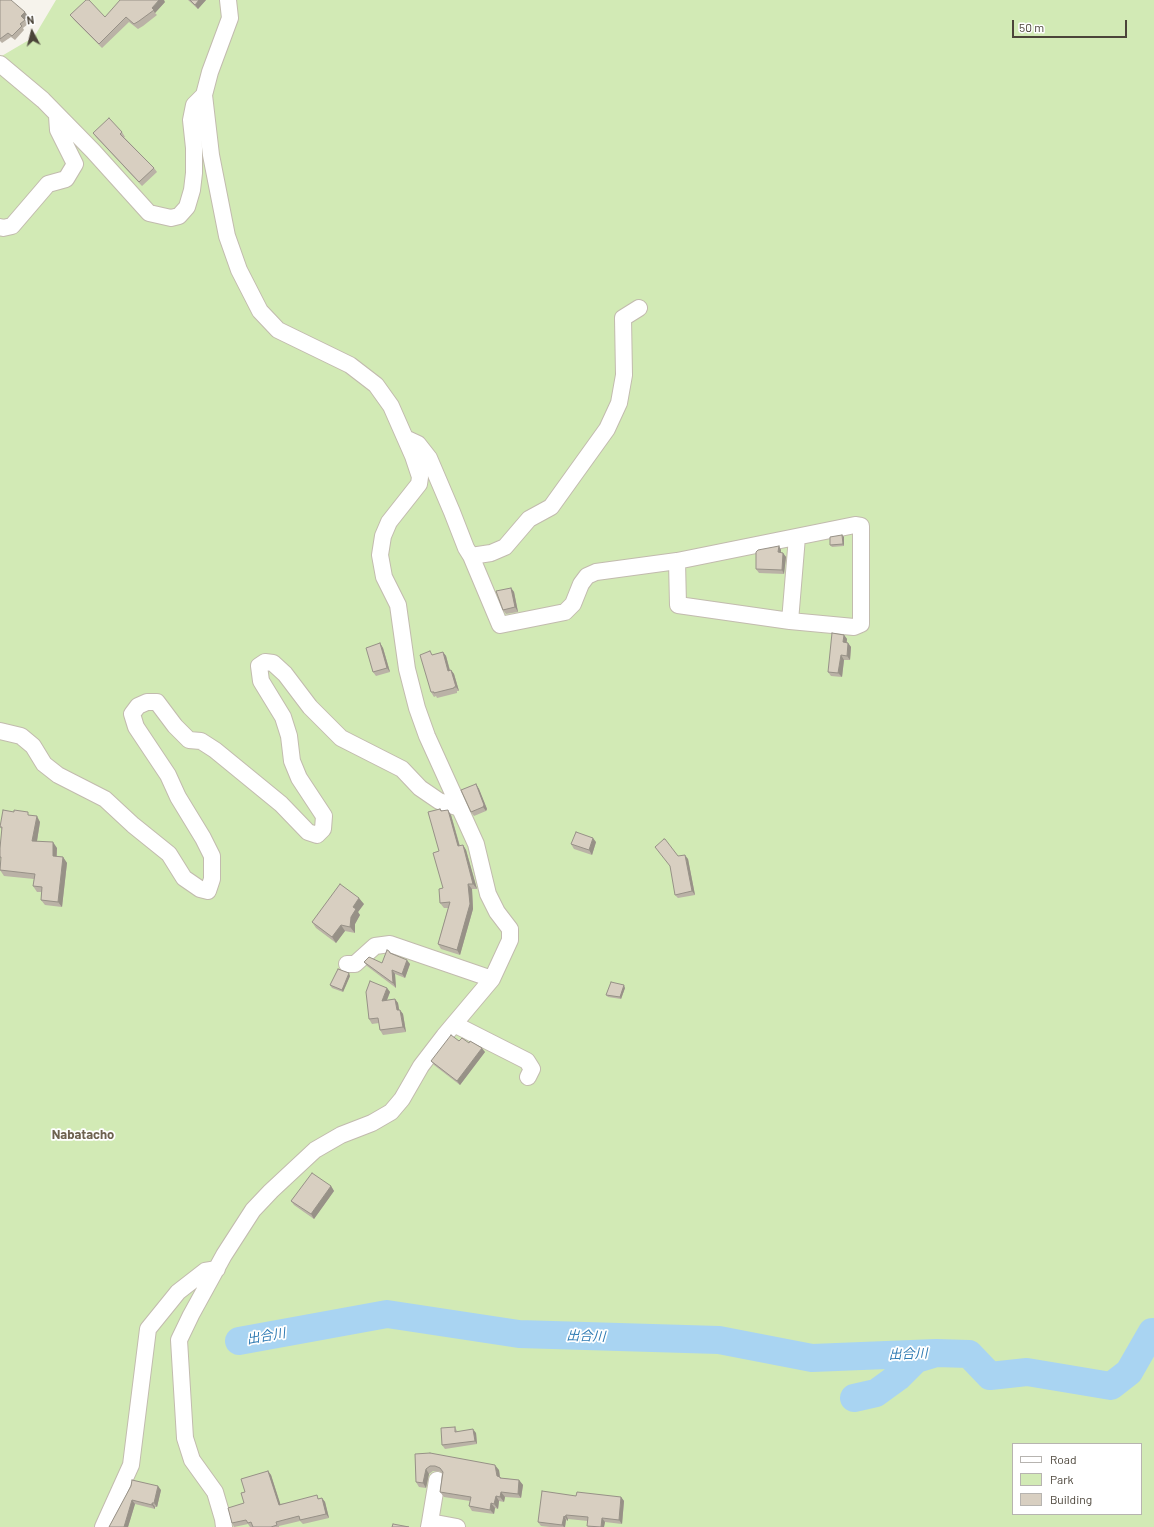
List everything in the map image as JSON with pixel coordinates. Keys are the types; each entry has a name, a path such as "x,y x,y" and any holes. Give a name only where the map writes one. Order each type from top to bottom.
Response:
{"street":[{"path":"224,1527 224,1519 215,1492 192,1460 185,1438 179,1340 191,1315 236,1235 253,1210 315,1150 341,1135 372,1123 391,1112 402,1099 421,1066 492,979 510,940 510,929 497,912 488,894 476,844 427,736 417,708 408,669 398,605 384,577 380,555 383,536 389,522 419,484 420,477 405,438 391,406 376,385 350,365 278,330 260,311 239,270 227,236 211,155 204,95 210,72 230,18 228,0"},
{"path":"0,64 32,90 93,151 149,213 171,218 179,216 187,207 192,190 194,154 191,120 194,105 204,95"},
{"path":"0,226 3,228 12,226 48,184 66,179 75,164 58,130 57,116"},
{"path":"471,556 491,553 505,547 529,519 551,507 607,429 619,403 624,375 624,318 639,308"},
{"path":"405,438 418,444 428,458 500,625 565,612 572,604 581,584 587,576 596,572 677,561 855,525 861,526 861,624 854,627 790,621 678,605 677,561"},
{"path":"790,621 797,537"},
{"path":"0,731 21,736 33,746 44,764 58,775 105,799 133,825 169,854 184,878 200,890 208,891 212,879 212,856 178,797 168,775 136,727 132,714 138,706 146,702 157,702 176,726 190,740 201,741 215,750 281,804 308,832 318,835 323,829 324,816 299,778 292,761 289,736 283,717 261,681 259,666 265,662 273,663 285,674 310,707 341,738 402,769 420,788 439,801 459,808"},
{"path":"347,964 355,964 375,946 390,944 492,979"},
{"path":"454,1024 528,1061 532,1069 528,1077"},
{"path":"103,1527 131,1465 148,1329 178,1292 205,1271 217,1269"},
{"path":"437,1480 430,1524 457,1527"}],"green space":[{"path":"56,0 1154,0 1154,1527 0,1527 0,57 34,37"}],"building":[{"path":"0,0 11,0 25,12 21,16 25,20 20,24 22,26 12,36 8,33 0,39"},
{"path":"86,0 89,0 105,17 120,0 159,0 152,8 154,10 134,24 126,17 99,44 70,15"},
{"path":"190,0 199,0 195,5"},
{"path":"109,118 122,132 120,134 154,168 139,182 93,133"},
{"path":"842,535 843,544 830,545 830,537"},
{"path":"779,546 778,552 783,553 782,570 756,569 756,552 758,550"},
{"path":"511,588 515,607 503,610 496,591"},
{"path":"832,633 844,635 843,642 848,643 847,656 841,655 838,673 828,672"},
{"path":"380,643 387,668 373,672 366,648"},
{"path":"430,651 432,655 443,652 448,671 451,670 456,687 434,693 431,692 420,655"},
{"path":"476,784 484,805 483,807 471,812 461,790"},
{"path":"440,809 441,811 448,810 458,846 463,845 473,884 468,884 470,904 457,950 438,944 450,902 440,903 439,889 443,888 433,853 439,851 428,812"},
{"path":"3,810 28,812 28,815 37,816 32,841 53,842 53,856 63,857 58,902 41,900 42,887 33,886 35,874 0,870 2,827 0,827"},
{"path":"576,832 593,838 589,850 571,844"},
{"path":"664,839 678,856 685,855 692,891 675,895 670,866 655,847"},
{"path":"340,884 359,898 353,907 356,909 351,917 350,927 341,925 332,937 312,922"},
{"path":"387,950 390,953 407,960 402,974 392,970 393,983 364,962 369,957 382,963"},
{"path":"338,969 349,973 342,990 330,985"},
{"path":"370,981 387,988 382,1001 395,999 397,1010 400,1010 403,1027 380,1030 378,1018 369,1019 366,992"},
{"path":"611,982 624,985 620,997 606,995"},
{"path":"451,1035 459,1041 462,1038 469,1043 470,1041 482,1048 457,1081 431,1061"},
{"path":"312,1173 331,1186 311,1214 291,1201"},
{"path":"455,1427 455,1432 473,1429 475,1441 442,1445 441,1428"},
{"path":"430,1453 495,1465 497,1476 500,1478 519,1480 518,1494 501,1492 500,1497 496,1496 494,1504 491,1503 490,1510 469,1506 471,1497 440,1492 443,1472 440,1468 435,1466 430,1466 426,1469 423,1483 416,1482 415,1454"},
{"path":"268,1471 279,1505 317,1495 318,1499 322,1498 326,1514 300,1520 299,1516 276,1522 277,1525 271,1527 253,1527 251,1522 248,1523 246,1520 232,1523 228,1508 244,1503 241,1493 245,1492 241,1479"},
{"path":"132,1480 158,1486 154,1503 152,1503 152,1505 132,1500 124,1527 109,1527 131,1486"},
{"path":"542,1491 576,1496 577,1492 621,1497 619,1520 602,1518 601,1527 587,1526 588,1517 566,1515 565,1517 564,1516 562,1525 538,1522"},
{"path":"393,1524 409,1527 392,1527"}],"waterway":[{"name":"出合川","path":"239,1341 387,1314 519,1334 719,1340 812,1358 936,1353"},
{"name":"出合川","path":"854,1398 876,1393 898,1377 916,1359 936,1353 969,1354 990,1376 1027,1372 1111,1386 1129,1372 1152,1332 1154,1332"}],"district":[{"name":"Nabatacho","path":"83,1135"}]}
